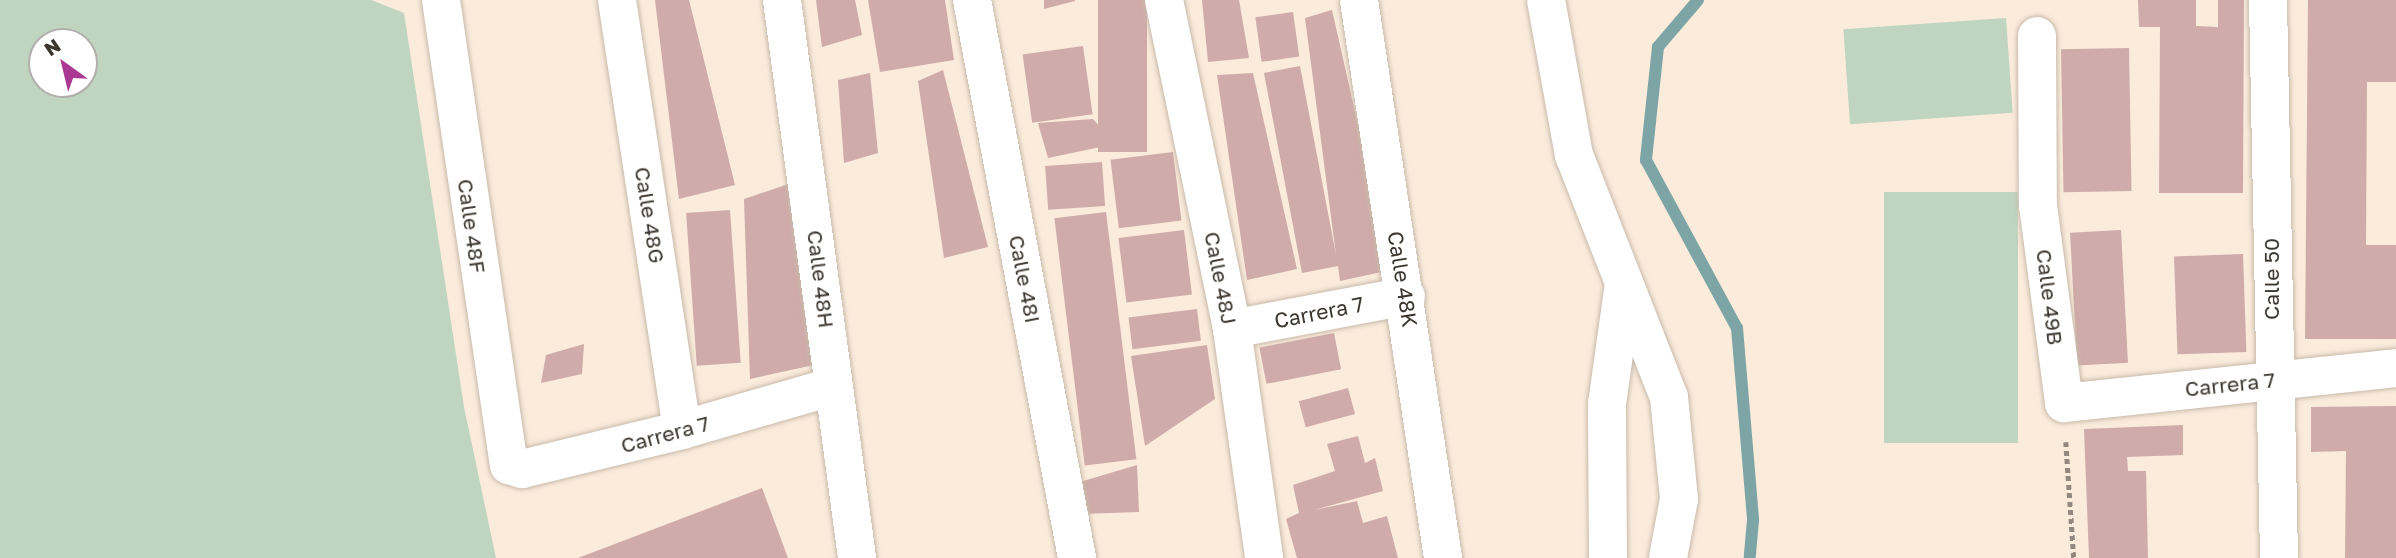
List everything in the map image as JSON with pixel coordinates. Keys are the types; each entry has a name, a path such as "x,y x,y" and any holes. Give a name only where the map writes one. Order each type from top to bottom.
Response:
{"street":[{"name":"Calle 48F","path":"441,0 502,453"},
{"name":"Calle 48G","path":"617,0 682,430"},
{"name":"Calle 48H","path":"782,0 857,558"},
{"name":"Calle 48I","path":"972,0 1077,558"},
{"name":"Calle 48J","path":"1164,0 1232,329 1264,558"},
{"name":"Calle 48K","path":"1359,0 1406,296 1443,558"},
{"path":"1546,0 1574,155 1623,288 1669,397 1679,499 1668,558"},
{"name":"Calle 50","path":"2268,0 2272,379 2279,558"},
{"name":"Calle 49B","path":"2037,36 2038,205 2064,403"},
{"path":"1608,558 1607,404 1623,288"},
{"name":"Carrera 7","path":"1232,329 1406,296"},
{"name":"Carrera 7","path":"2064,403 2396,368"},
{"name":"Carrera 7","path":"502,453 509,465 522,469 682,430 834,386"}],"path":[{"path":"2064,403 2074,558"}],"green space":[{"path":"0,0 371,0 404,13 464,407 496,558 0,558"},
{"path":"2006,18 2013,113 1850,124 1843,29"},
{"path":"1884,192 2018,192 2018,443 1884,443"}],"building":[{"path":"655,0 689,0 735,185 679,199"},
{"path":"816,0 855,0 862,35 822,47"},
{"path":"868,0 945,0 954,60 880,72"},
{"path":"1044,0 1075,0 1075,1 1044,9"},
{"path":"1098,0 1147,0 1147,152 1098,152"},
{"path":"1202,0 1239,0 1249,58 1208,62"},
{"path":"2138,0 2196,0 2196,26 2218,27 2218,0 2244,0 2243,193 2159,193 2160,27 2139,27"},
{"path":"2308,0 2396,0 2396,82 2367,82 2366,245 2396,245 2396,339 2305,339"},
{"path":"1332,10 1391,270 1340,281 1338,266 1302,273 1264,73 1300,66 1336,255 1305,18"},
{"path":"1293,12 1299,57 1262,62 1255,17"},
{"path":"1083,46 1093,114 1032,123 1023,54"},
{"path":"2129,48 2131,191 2064,192 2061,49"},
{"path":"943,70 988,247 944,258 918,81"},
{"path":"870,73 878,153 844,163 838,80"},
{"path":"1253,73 1297,269 1247,280 1217,75"},
{"path":"1093,119 1115,144 1048,158 1038,123"},
{"path":"1173,152 1181,220 1119,228 1110,160"},
{"path":"1102,162 1105,206 1048,210 1045,166"},
{"path":"806,178 823,363 750,379 744,199"},
{"path":"730,210 741,363 697,366 686,213"},
{"path":"1106,212 1136,459 1085,465 1054,218"},
{"path":"1184,230 1192,295 1126,303 1118,238"},
{"path":"2121,230 2128,363 2077,365 2070,233"},
{"path":"2243,254 2246,352 2177,354 2174,256"},
{"path":"1197,309 1201,341 1132,349 1129,317"},
{"path":"1334,333 1341,369 1266,384 1259,348"},
{"path":"584,344 582,374 541,383 546,355"},
{"path":"1207,345 1215,399 1145,446 1131,356"},
{"path":"1348,388 1355,414 1306,427 1299,401"},
{"path":"2396,406 2396,558 2345,558 2346,451 2311,452 2311,407"},
{"path":"2183,425 2183,455 2127,457 2128,471 2146,471 2148,558 2089,558 2084,429"},
{"path":"1358,436 1365,463 1375,458 1383,491 1314,510 1357,501 1363,523 1387,516 1398,558 1297,558 1286,519 1299,513 1293,485 1335,471 1327,444"},
{"path":"1137,465 1139,512 1081,514 1080,482"},
{"path":"762,488 788,558 578,558"}],"waterway":[{"path":"1698,0 1658,47 1646,160 1737,328 1753,520 1750,558"}]}
